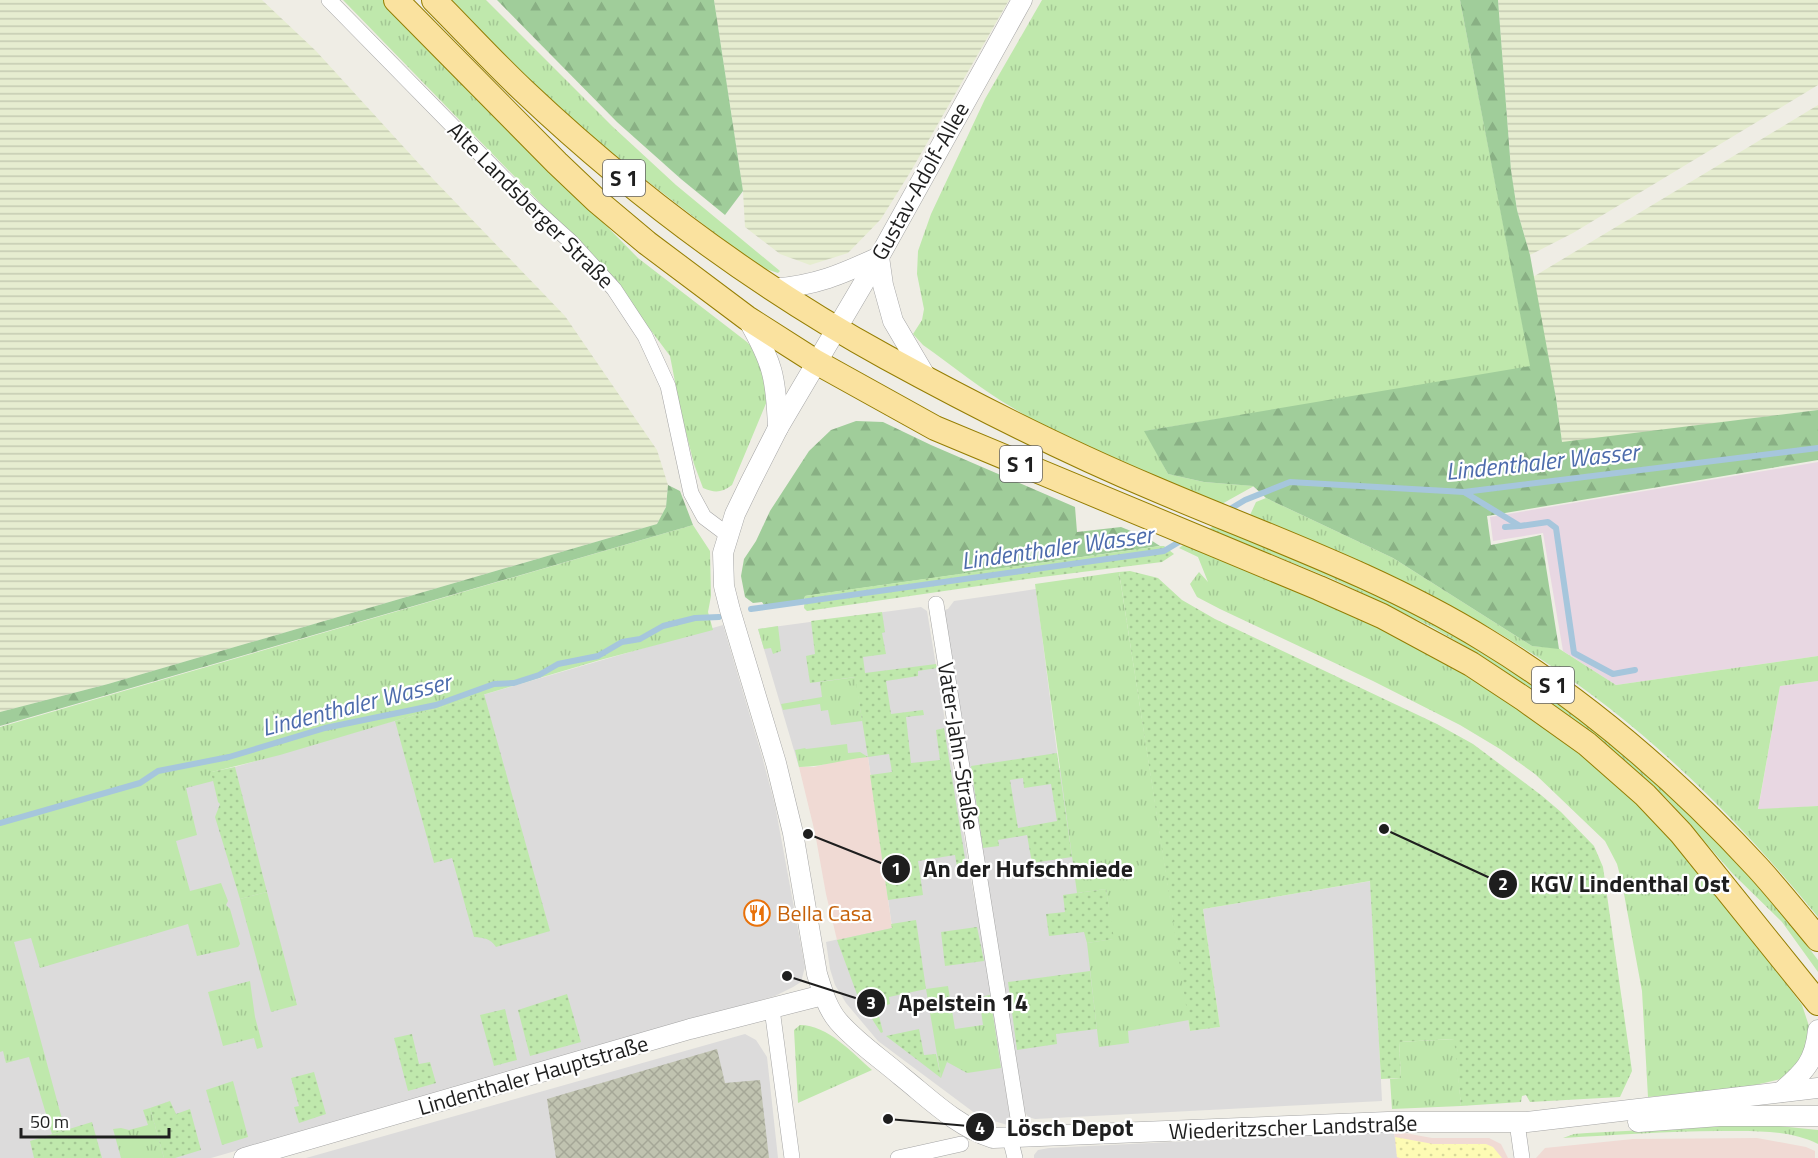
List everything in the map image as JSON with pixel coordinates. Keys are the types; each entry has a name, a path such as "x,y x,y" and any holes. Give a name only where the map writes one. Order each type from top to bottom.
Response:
{"main road":[{"name":"S 1","path":"396,0 597,201 647,243 747,318 816,362 935,428 1319,588 1426,638 1524,699 1587,744 1645,795 1681,833 1817,1001"},
{"name":"S 1","path":"434,0 522,89 576,138 693,232 773,289 836,328 1023,428 1147,486 1394,590 1485,640 1540,675 1605,722 1700,807 1759,869 1818,939"}],"street":[{"name":"Alte Landsberger Straße","path":"329,0 529,204 572,242 615,289 645,336 668,386 691,493 704,517 728,535"},
{"name":"Gustav-Adolf-Allee","path":"731,614 723,570 723,553 728,535 750,483 778,428 879,256 1022,0"},
{"path":"773,289 828,280 879,256 883,285 893,321 926,377"},
{"path":"747,318 762,345 774,375 778,428"},
{"name":"Vater-Jahn-Straße","path":"936,604 1016,1137 1015,1158"},
{"name":"Wiederitzscher Landstraße","path":"731,614 776,763 793,833 817,974 823,995 837,1019 845,1027 939,1108 974,1132 993,1137 1016,1137 1388,1122 1517,1123 1818,1088"},
{"name":"Lindenthaler Hauptstraße","path":"244,1158 690,1029 823,995"},
{"path":"1781,1092 1811,1063 1817,1043 1817,1001"},
{"path":"772,1009 792,1158"},
{"name":"Wiederitzscher Landstraße","path":"1540,1121 1588,1125 1720,1116 1818,1116"},
{"path":"1517,1123 1522,1158"},
{"path":"898,1158 961,1144"}],"shaded area":[{"path":"0,0 262,0 316,51 433,179 565,316 657,450 668,485 666,507 657,524 108,684 0,712"},
{"path":"714,0 1009,0 881,219 848,253 810,265 780,254 745,227 743,191"},
{"path":"1498,0 1818,0 1818,85 1573,233 1530,255 1517,210 1511,170"},
{"path":"1818,105 1818,410 1562,443 1556,398 1533,277"},
{"path":"1818,462 1818,656 1616,685 1563,651 1543,533 1493,541 1490,517"},
{"path":"1036,589 1059,768 1147,757 1190,1031 1220,1027 1203,909 1371,881 1382,1101 1035,1119 1028,1117 1023,1109 944,610 948,609 954,601"},
{"path":"921,607 927,611 972,885 990,979 1011,1126 980,1117 878,1041 846,1003 835,985 826,942 892,927 868,757 799,767 758,629"},
{"path":"723,625 775,805 805,967 801,982 775,996 211,1158 0,1158 0,835 150,787 235,767"},
{"path":"1818,681 1818,806 1758,810 1780,686"},
{"path":"868,757 892,928 837,940 799,767 814,767 849,758"},
{"path":"745,1034 756,1040 767,1057 778,1158 306,1158"},
{"path":"717,1049 725,1083 760,1080 769,1158 556,1158 547,1099"},
{"path":"1394,1131 1397,1158 1034,1158 1038,1150 1049,1148"},
{"path":"1394,1131 1432,1138 1489,1138 1501,1144 1508,1158 1397,1158"},
{"path":"1757,1138 1806,1147 1815,1151 1815,1158 1536,1158 1545,1148 1633,1139"}],"green space":[{"path":"343,0 384,0 638,258 747,342 760,356 766,371 767,401 732,485 725,490 718,491 703,488 694,464 681,413 670,356 617,285"},
{"path":"450,0 486,0 612,126 676,185 780,271 778,273 766,269 751,261 629,167 529,80"},
{"path":"497,0 714,0 743,191 725,215 617,122"},
{"path":"1042,0 1460,0 1531,368 1145,431 1168,474 1204,482 1254,486 1220,505 1063,436 990,394 923,345 913,334 922,320 924,309 917,274 918,251 931,214 985,99"},
{"path":"1460,0 1498,0 1511,170 1517,210 1530,255 1562,442 1818,410 1818,460 1487,516 1491,545 1541,535 1559,649 1532,646 1393,558 1266,498 1253,486 1204,482 1168,474 1144,431 1530,366"},
{"path":"856,421 883,422 1075,507 1077,532 1121,527 1146,537 1160,546 805,596 804,600 764,605 762,602 753,603 745,597 741,576 744,559 756,541 770,511 809,451 831,430"},
{"path":"668,485 680,491 693,525 0,726 0,712 108,684 657,524 666,507"},
{"path":"1266,498 1393,558 1532,646 1558,648 1616,685 1818,656 1818,681 1780,686 1758,809 1818,806 1818,917 1756,845 1689,777 1653,744 1578,685 1505,637 1434,597 1362,562 1250,515 1256,502"},
{"path":"693,525 710,551 711,596 708,612 713,630 600,660 280,755 212,772 213,781 186,788 197,835 176,841 190,891 221,883 240,944 238,947 197,956 188,924 40,968 31,938 14,942 65,1130 52,1134 29,1057 6,1063 3,1051 0,1052 0,727"},
{"path":"1215,525 1307,563 1412,612 1457,636 1551,696 1633,759 1744,868 1818,960 1818,972 1782,922 1733,874 1668,800 1599,738 1524,684 1432,627 1335,580 1209,529"},
{"path":"1186,543 1365,620 1474,679 1564,741 1620,786 1659,824 1749,933 1802,1005 1810,1029 1804,1060 1781,1079 1738,1089 1648,1097 1642,991 1622,883 1617,864 1605,841 1535,774 1460,725 1197,597 1190,584 1199,572 1208,582 1198,557 1179,548"},
{"path":"1164,546 1174,554 1162,562 807,611 804,608 805,596"},
{"path":"1130,571 1158,578 1182,600 1215,619 1437,724 1473,744 1541,795 1594,846 1603,867 1632,1071 1620,1097 1530,1102 1526,1095 1522,1096 1521,1102 1461,1106 1454,1039 1399,1042 1401,1078 1381,1079 1370,881 1203,909 1220,1027 1190,1031 1119,572"},
{"path":"1119,572 1189,1020 1128,1031 1129,1043 1099,1047 1087,943 1113,939 1106,889 1077,893 1035,584"},
{"path":"882,612 885,632 882,633 886,654 863,657 865,673 936,664 937,668 918,671 918,676 886,681 891,714 923,710 924,715 906,717 911,763 940,760 936,730 944,728 968,877 959,879 955,855 918,861 923,895 888,900 870,775 892,772 889,754 868,757 855,677 810,683 806,656 815,654 811,621"},
{"path":"778,626 781,651 773,654 771,648 764,649 758,629"},
{"path":"856,677 862,721 831,725 828,710 821,711 820,704 783,710 781,704 822,697 820,682"},
{"path":"484,694 550,931 496,947 489,940 474,937 452,858 434,863 395,721"},
{"path":"847,744 848,753 860,752 868,757 799,767 795,750"},
{"path":"1057,753 1072,857 1032,863 1027,835 998,840 999,846 983,848 971,766","holes":["1023,778 1024,788 1051,784 1057,821 1018,828 1010,780"]},
{"path":"235,767 267,892 240,899 215,817 220,804 211,772"},
{"path":"1106,889 1114,939 1087,943 1084,932 1049,936 1046,914 1065,912 1063,895"},
{"path":"267,892 297,1005 271,1012 240,899"},
{"path":"916,920 926,989 889,997 890,1004 877,1008 883,1032 881,1033 858,997 837,940 892,928 891,924"},
{"path":"977,927 984,961 945,966 941,932"},
{"path":"1090,971 1097,1029 1056,1034 1057,1044 1017,1050 1008,982"},
{"path":"250,981 255,1017 263,1047 257,1049 254,1038 223,1046 208,992"},
{"path":"948,986 955,1029 983,1025 979,997 990,995 1001,1068 967,1073 947,1062 941,1078 926,989"},
{"path":"567,994 581,1042 530,1056 518,1010"},
{"path":"505,1009 517,1060 494,1066 480,1015"},
{"path":"800,1025 810,1026 830,1035 872,1070 798,1103 794,1030"},
{"path":"919,1029 924,1055 936,1054 941,1078 886,1036"},
{"path":"412,1034 419,1064 430,1062 436,1083 408,1091 394,1038"},
{"path":"1455,1039 1461,1106 1392,1109 1390,1079 1401,1078 1399,1042"},
{"path":"314,1072 326,1114 299,1123 294,1107 299,1106 291,1078"},
{"path":"233,1081 248,1137 222,1145 206,1090"},
{"path":"170,1101 176,1114 190,1109 201,1150 175,1158 164,1158 150,1108"},
{"path":"150,1108 164,1158 121,1158 113,1129 129,1130 148,1125 143,1110"},
{"path":"92,1122 102,1158 34,1158 30,1141"},
{"path":"1722,1126 1779,1126 1818,1130 1818,1144 1782,1133 1756,1131 1563,1138 1587,1133"}],"sand":[{"path":"1395,1137 1433,1144 1486,1144 1493,1147 1502,1158 1400,1158 1397,1157"}],"waterway":[{"name":"Lindenthaler Wasser","path":"1225,512 1245,500 1290,482 1464,492 1818,448"},
{"path":"1464,492 1520,526 1548,522 1556,528 1574,653 1613,674 1635,670"},
{"path":"1505,527 1519,526"},
{"name":"Lindenthaler Wasser","path":"751,609 1164,551 1184,539"},
{"name":"Lindenthaler Wasser","path":"0,823 140,783 158,771 229,757 325,728 436,705 494,684 514,683 539,675 558,664 598,656 622,642 640,639 663,626 695,618 719,617"}],"place":[{"name":"KGV Lindenthal Ost","path":"1384,829"},
{"name":"An der Hufschmiede","path":"808,834"},
{"name":"Bella Casa","path":"757,913"},
{"name":"Apelstein 14","path":"787,976"},
{"name":"Lösch Depot","path":"888,1119"}]}
